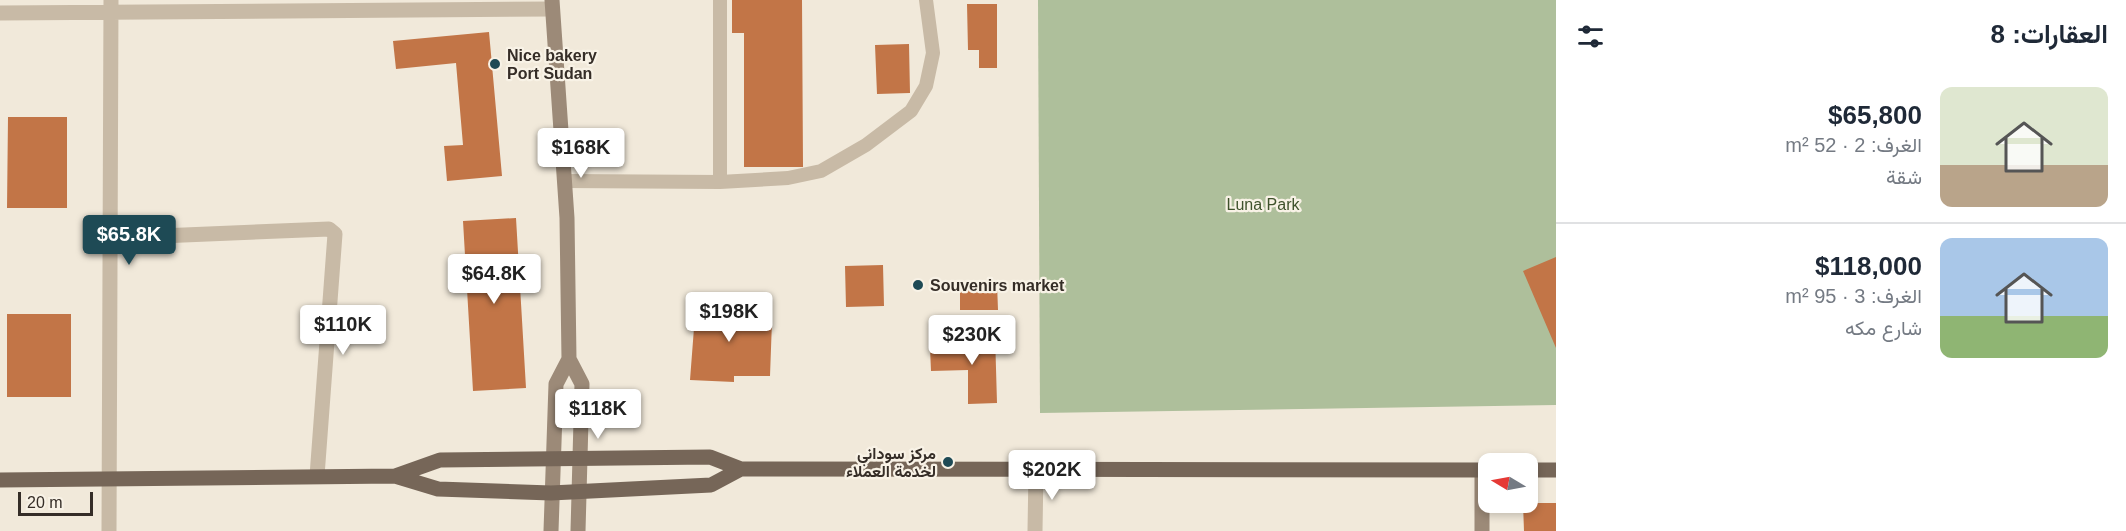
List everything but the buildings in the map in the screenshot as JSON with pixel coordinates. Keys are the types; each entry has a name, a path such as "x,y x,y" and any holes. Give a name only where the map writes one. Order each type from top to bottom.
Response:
{"main road":[{"path":"552,4 565,181 569,359 582,384 579,531"},
{"path":"551,531 556,384 569,359"},
{"path":"395,476 440,460 710,457 741,469 1478,470"},
{"path":"0,480 395,476 438,489 551,493 711,485 741,469"},
{"path":"1538,470 1556,470"},
{"path":"1482,531 1483,513"}],"street":[{"path":"0,13 111,7 552,4"},
{"path":"109,531 112,238 111,7"},
{"path":"112,238 329,229 333,231 335,234 317,476"},
{"path":"1035,471 1035,531"}],"lane":[{"path":"720,0 720,182"},
{"path":"565,181 720,182 788,178 821,171 866,145 911,111 926,86 933,53 926,0"}],"green space":[{"name":"Luna Park","path":"1038,0 1556,0 1556,405 1040,413"}],"place":[{"name":"Nice bakery Port Sudan","path":"495,64"},
{"name":"Souvenirs market","path":"918,285"},
{"name":"مركز سوداني لخدمة العملاء","path":"948,462"}]}
